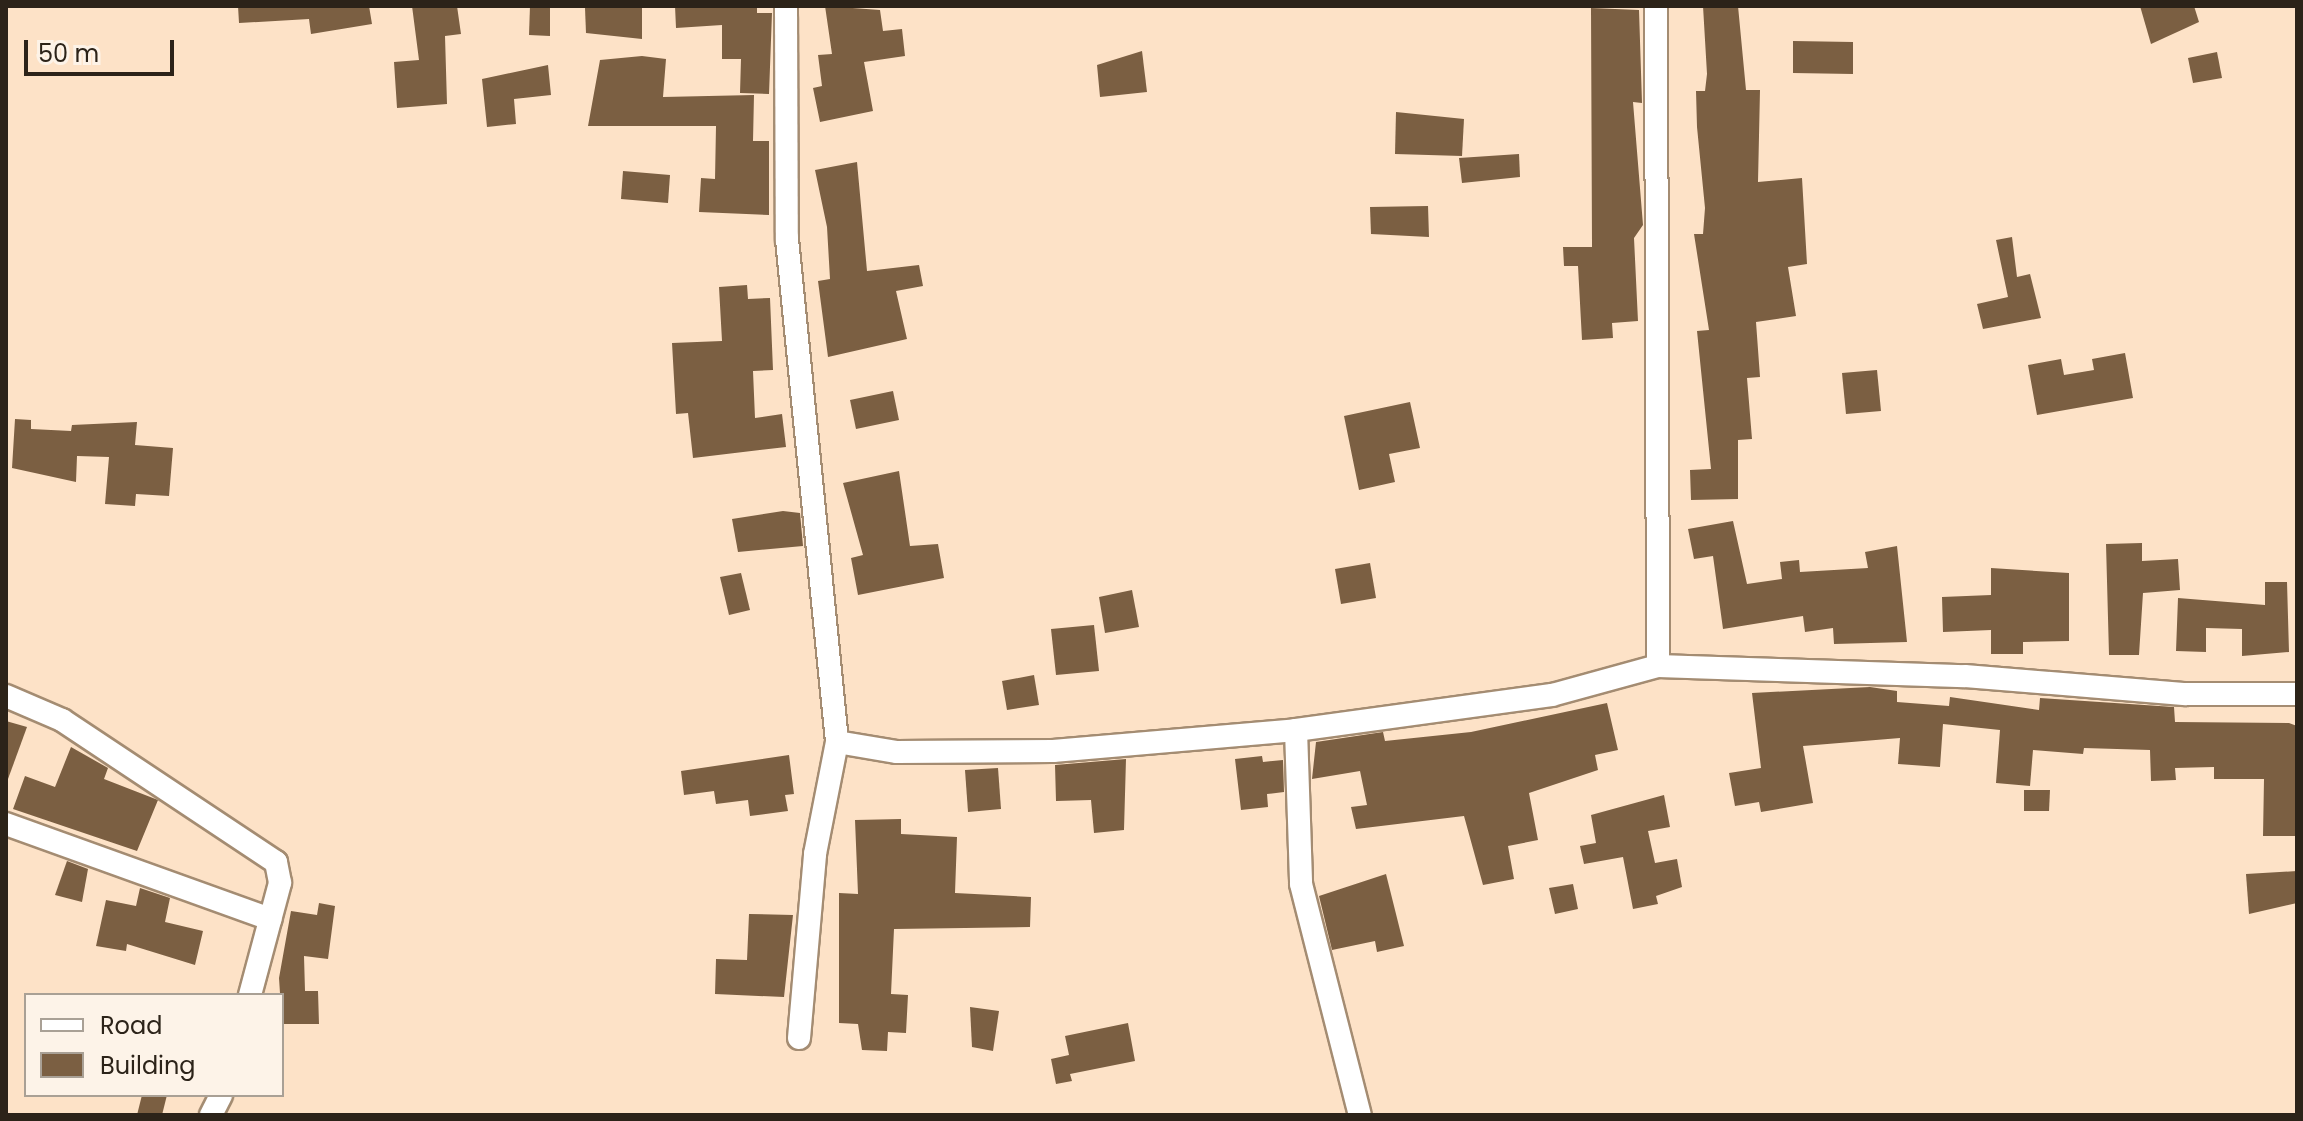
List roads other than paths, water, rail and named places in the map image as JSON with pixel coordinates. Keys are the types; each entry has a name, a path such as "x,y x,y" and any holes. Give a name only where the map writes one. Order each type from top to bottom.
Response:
{"street":[{"path":"786,6 787,239 837,742 815,854 799,1038"},
{"path":"1656,6 1658,666"},
{"path":"837,742 897,752 1053,751 1296,730 1552,695 1658,666 1965,676 2186,694 2297,694"},
{"path":"6,696 62,720 276,862 280,883 251,993"},
{"path":"1296,730 1301,884 1360,1115"},
{"path":"6,824 270,919"},
{"path":"211,1115 220,1097"}]}
